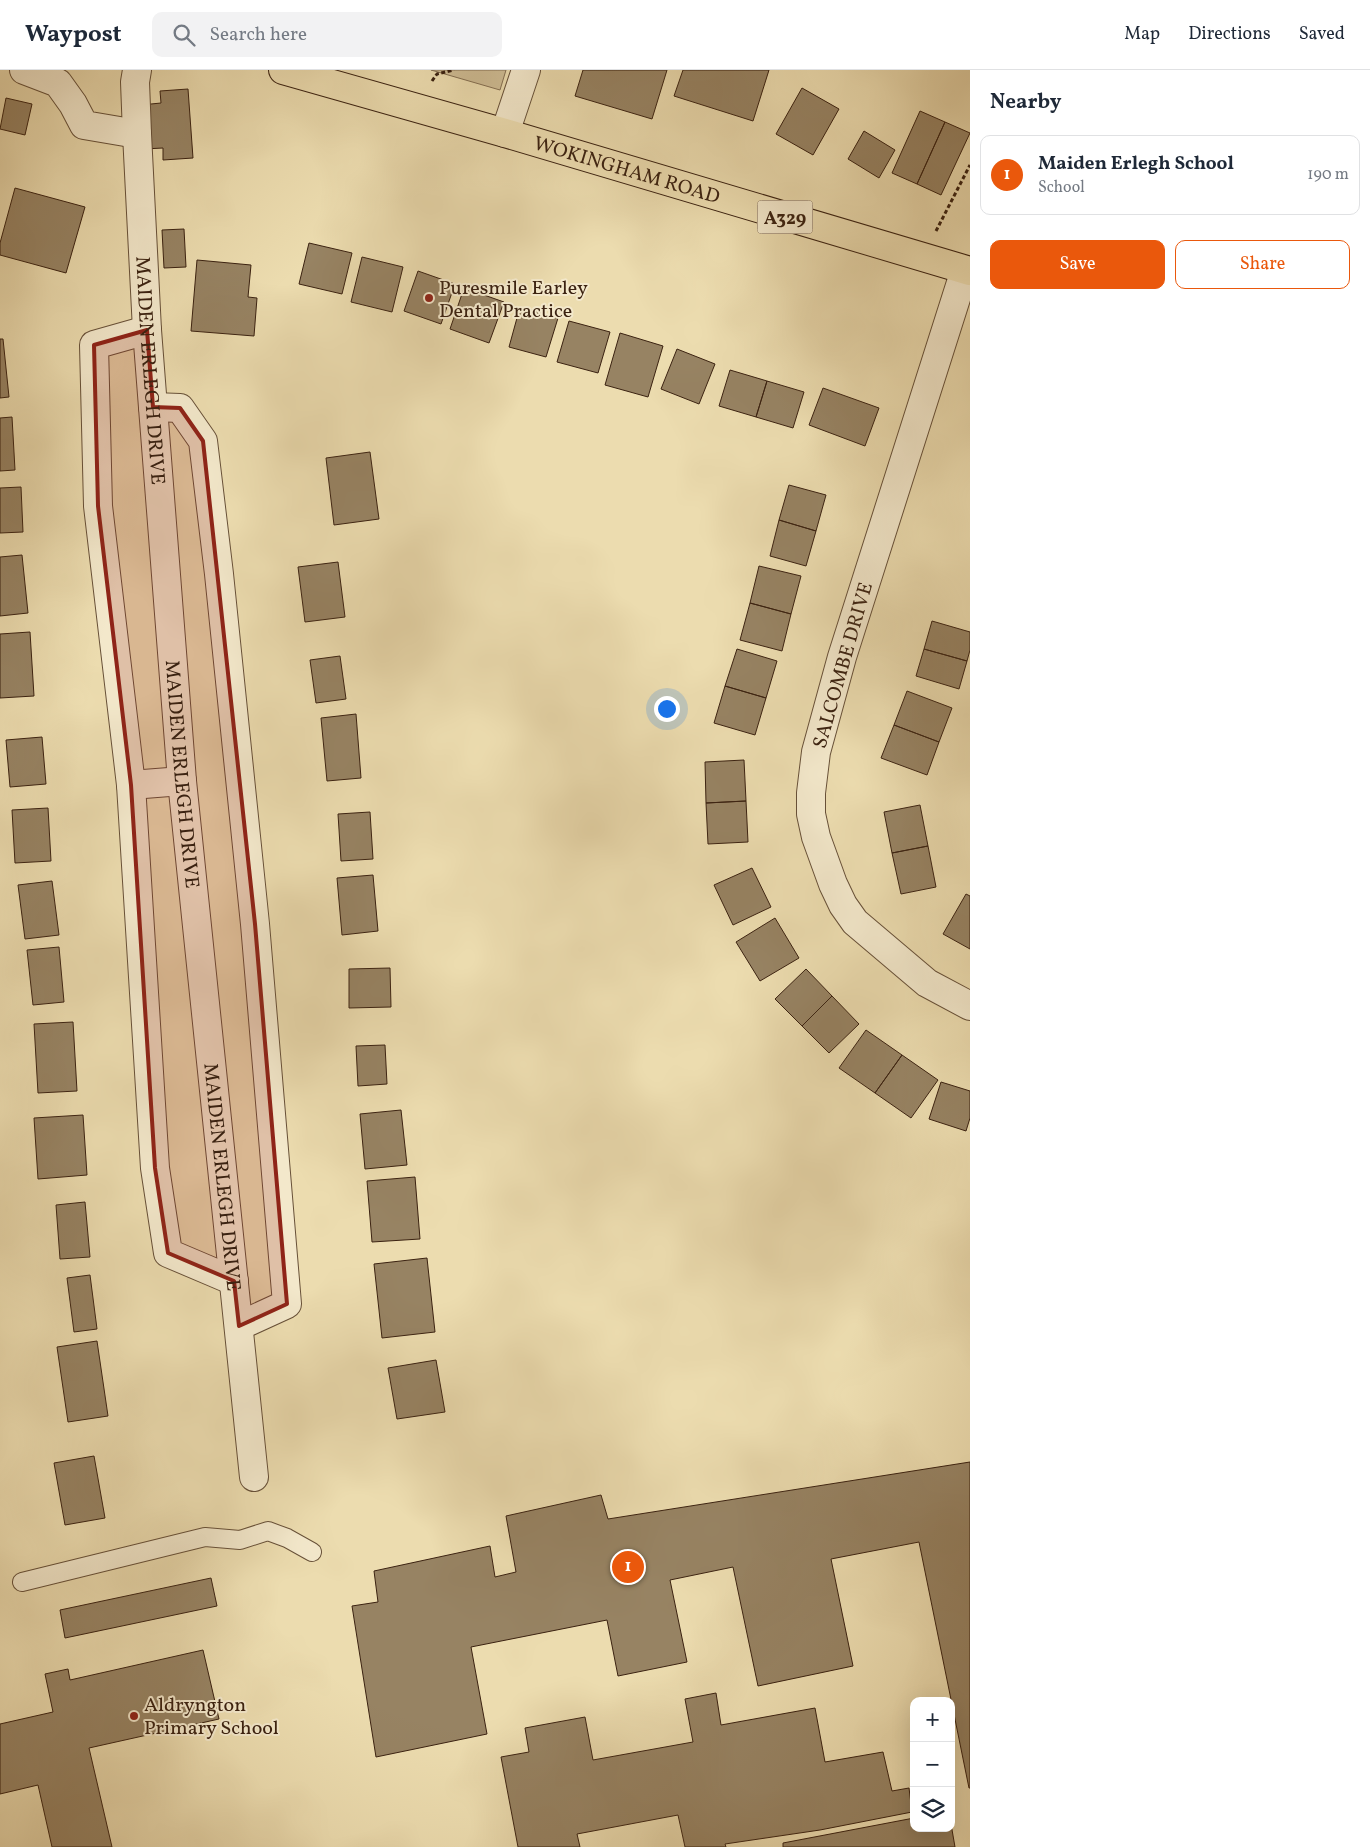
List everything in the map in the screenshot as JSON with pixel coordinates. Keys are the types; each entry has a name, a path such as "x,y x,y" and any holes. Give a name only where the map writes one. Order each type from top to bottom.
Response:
{"main road":[{"name":"WOKINGHAM ROAD","path":"283,70 505,133 967,271"}],"street":[{"path":"24,70 58,83 73,104 84,125 137,134"},
{"name":"MAIDEN ERLEGH DRIVE","path":"137,70 135,82 147,330 182,782 254,1477"},
{"path":"505,133 526,70"},
{"name":"SALCOMBE DRIVE","path":"967,271 959,326 842,657 816,752 811,793 811,814 816,837 833,884 854,922 927,983 970,1006"},
{"path":"147,330 94,345 98,506 131,785 155,1168 168,1253 234,1281"},
{"path":"153,407 180,408 203,441 219,574 255,924 287,1304 239,1326"},
{"path":"131,785 182,782"}],"lane":[{"path":"22,1582 205,1536 240,1540 268,1532 287,1538 312,1552"}],"path":[{"path":"431,81 437,74 454,70"},
{"path":"935,233 970,165"}],"highlighted area":[{"path":"147,330 153,407 180,408 203,441 255,924 287,1304 239,1326 234,1281 168,1253 155,1168 131,785 98,506 94,345"}],"shaded area":[{"path":"431,70 506,70 500,90"}],"building":[{"path":"583,70 667,70 652,119 575,96"},
{"path":"683,70 769,70 753,121 674,96"},
{"path":"802,88 839,109 813,155 776,134"},
{"path":"188,89 193,158 163,160 163,148 144,149 141,105 161,103 160,91"},
{"path":"6,98 32,104 25,135 0,129"},
{"path":"920,111 945,122 917,184 892,173"},
{"path":"945,122 970,133 941,195 917,184"},
{"path":"864,131 895,150 879,178 848,159"},
{"path":"15,188 85,207 66,273 0,255 0,243"},
{"path":"184,229 186,267 164,268 162,230"},
{"path":"309,243 352,253 342,294 299,284"},
{"path":"362,257 403,267 392,312 351,302"},
{"path":"197,260 251,265 248,297 257,298 254,336 191,331"},
{"name":"Puresmile Earley Dental Practice","path":"418,271 455,284 441,324 404,311"},
{"path":"464,288 504,302 489,343 450,329"},
{"path":"520,307 558,318 546,357 509,347"},
{"path":"569,321 610,332 598,373 557,362"},
{"path":"620,333 663,346 648,397 605,385"},
{"path":"0,339 3,339 9,397 0,398"},
{"path":"677,349 715,364 699,404 661,389"},
{"path":"730,370 767,381 756,417 719,406"},
{"path":"767,381 804,392 793,428 756,417"},
{"path":"823,388 879,408 865,446 809,425"},
{"path":"12,417 15,470 0,471 0,418"},
{"path":"370,452 379,519 334,525 326,458"},
{"path":"789,485 826,495 816,531 779,520"},
{"path":"21,487 23,532 0,533 0,488"},
{"path":"779,520 816,531 806,566 770,556"},
{"path":"22,555 28,613 0,616 0,557"},
{"path":"338,562 345,617 305,622 298,567"},
{"path":"759,566 801,576 791,614 750,603"},
{"path":"750,603 791,614 782,651 740,640"},
{"path":"932,621 970,632 970,650 967,661 924,649"},
{"path":"30,632 34,696 0,698 0,634"},
{"path":"737,649 777,661 766,698 725,686"},
{"path":"924,649 967,661 959,689 916,676"},
{"path":"340,656 346,699 316,703 310,660"},
{"path":"725,686 766,698 755,735 714,723"},
{"path":"907,691 952,708 939,742 894,725"},
{"path":"356,714 361,778 327,781 321,718"},
{"path":"894,725 939,742 927,775 881,758"},
{"path":"42,737 46,784 10,787 6,740"},
{"path":"744,760 746,801 706,803 705,762"},
{"path":"746,801 748,842 708,844 706,803"},
{"path":"920,805 928,846 892,853 884,812"},
{"path":"48,808 51,861 15,863 12,810"},
{"path":"370,812 373,859 341,861 338,814"},
{"path":"928,846 936,887 901,894 892,853"},
{"path":"752,868 771,907 733,925 714,885"},
{"path":"373,875 378,931 342,935 337,878"},
{"path":"52,881 59,935 25,939 18,885"},
{"path":"966,894 970,896 970,949 943,934"},
{"path":"775,918 799,958 760,981 736,942"},
{"path":"59,947 64,1002 33,1005 27,950"},
{"path":"390,968 391,1007 349,1008 349,969"},
{"path":"806,969 832,996 802,1026 775,999"},
{"path":"832,996 859,1024 829,1053 802,1026"},
{"path":"73,1022 77,1091 38,1093 34,1024"},
{"path":"866,1030 902,1055 875,1093 839,1068"},
{"path":"385,1045 387,1084 358,1086 356,1046"},
{"path":"902,1055 938,1080 911,1118 875,1093"},
{"path":"941,1082 970,1091 970,1118 966,1131 929,1119"},
{"path":"401,1110 407,1165 365,1169 360,1114"},
{"path":"83,1115 87,1175 38,1179 34,1118"},
{"path":"415,1177 420,1239 372,1242 367,1181"},
{"path":"85,1202 90,1257 60,1259 56,1205"},
{"path":"427,1258 435,1332 382,1338 374,1264"},
{"path":"90,1275 97,1329 74,1332 67,1278"},
{"path":"97,1341 108,1416 68,1422 57,1347"},
{"path":"436,1360 445,1412 397,1419 388,1368"},
{"path":"94,1456 105,1518 65,1525 54,1463"},
{"path":"970,1462 970,1788 955,1719 955,1697 951,1697 919,1542 831,1559 853,1666 758,1686 733,1567 670,1580 687,1662 618,1676 607,1620 471,1647 487,1734 376,1757 352,1606 378,1602 374,1571 490,1546 495,1577 516,1572 506,1516 601,1495 608,1519"},
{"path":"211,1578 217,1606 65,1638 60,1610"},
{"path":"203,1650 219,1719 89,1748 112,1847 52,1847 38,1785 0,1794 0,1724 53,1712 45,1674 68,1669 70,1680"},
{"path":"716,1693 721,1725 815,1708 825,1762 883,1752 892,1791 909,1788 910,1812 820,1830 725,1844 726,1847 685,1847 678,1815 577,1834 580,1847 518,1847 501,1757 529,1752 525,1728 585,1717 593,1760 693,1742 685,1699"},
{"path":"910,1819 910,1832 952,1832 955,1847 783,1847 783,1843"}],"place":[{"name":"Puresmile Earley Dental Practice","path":"429,298"},
{"name":"Maiden Erlegh School","path":"628,1567"},
{"name":"Aldryngton Primary School","path":"134,1716"}]}
